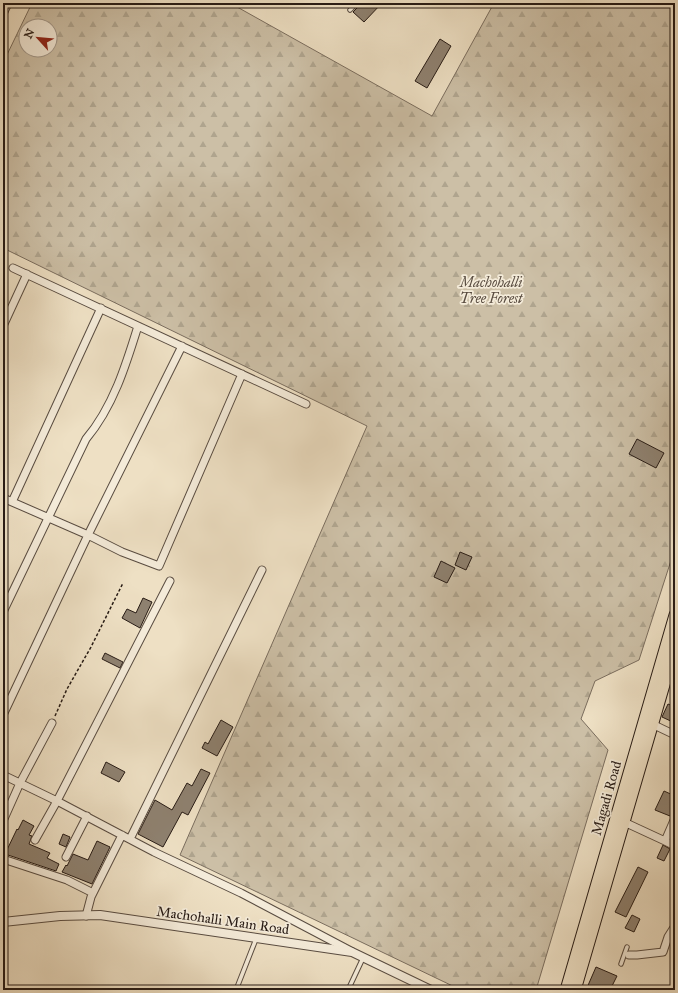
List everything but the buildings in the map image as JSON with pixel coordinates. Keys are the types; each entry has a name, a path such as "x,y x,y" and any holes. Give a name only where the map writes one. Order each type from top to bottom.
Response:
{"main road":[{"name":"Magadi Road","path":"566,990 675,615"},
{"name":"Magadi Road","path":"575,990 675,646"}],"street":[{"path":"13,268 306,404"},
{"path":"3,326 27,274"},
{"path":"12,502 101,308"},
{"path":"3,612 86,439 96,427 116,387 127,361 138,326"},
{"path":"3,715 88,535 182,346"},
{"path":"3,498 88,535 122,552 159,566 242,374"},
{"path":"130,839 262,570"},
{"path":"35,840 57,801 170,581"},
{"path":"3,821 20,783 52,723"},
{"path":"652,724 675,735"},
{"path":"3,775 87,816 154,852 241,893 352,952"},
{"path":"66,857 87,816"},
{"path":"665,841 675,818"},
{"path":"624,822 675,846"},
{"path":"86,916 93,893 122,834"},
{"path":"3,859 67,880 93,893"},
{"name":"Machohalli Main Road","path":"3,922 60,916 100,915 352,952 431,990"},
{"path":"627,952 637,955 663,952 668,937 675,926"}],"lane":[{"path":"3,18 10,3"},
{"path":"350,10 357,3"},
{"path":"236,990 257,938"},
{"path":"621,964 627,952"},
{"path":"348,990 364,957"}],"path":[{"path":"52,723 67,689 123,583"}],"green space":[{"name":"Machohalli Tree Forest","path":"32,3 230,3 432,116 494,3 675,3 675,548 639,660 595,681 581,719 608,750 536,990 461,990 180,855 367,426 3,248 3,63 18,32 18,58 58,58 58,18 25,18"}]}
